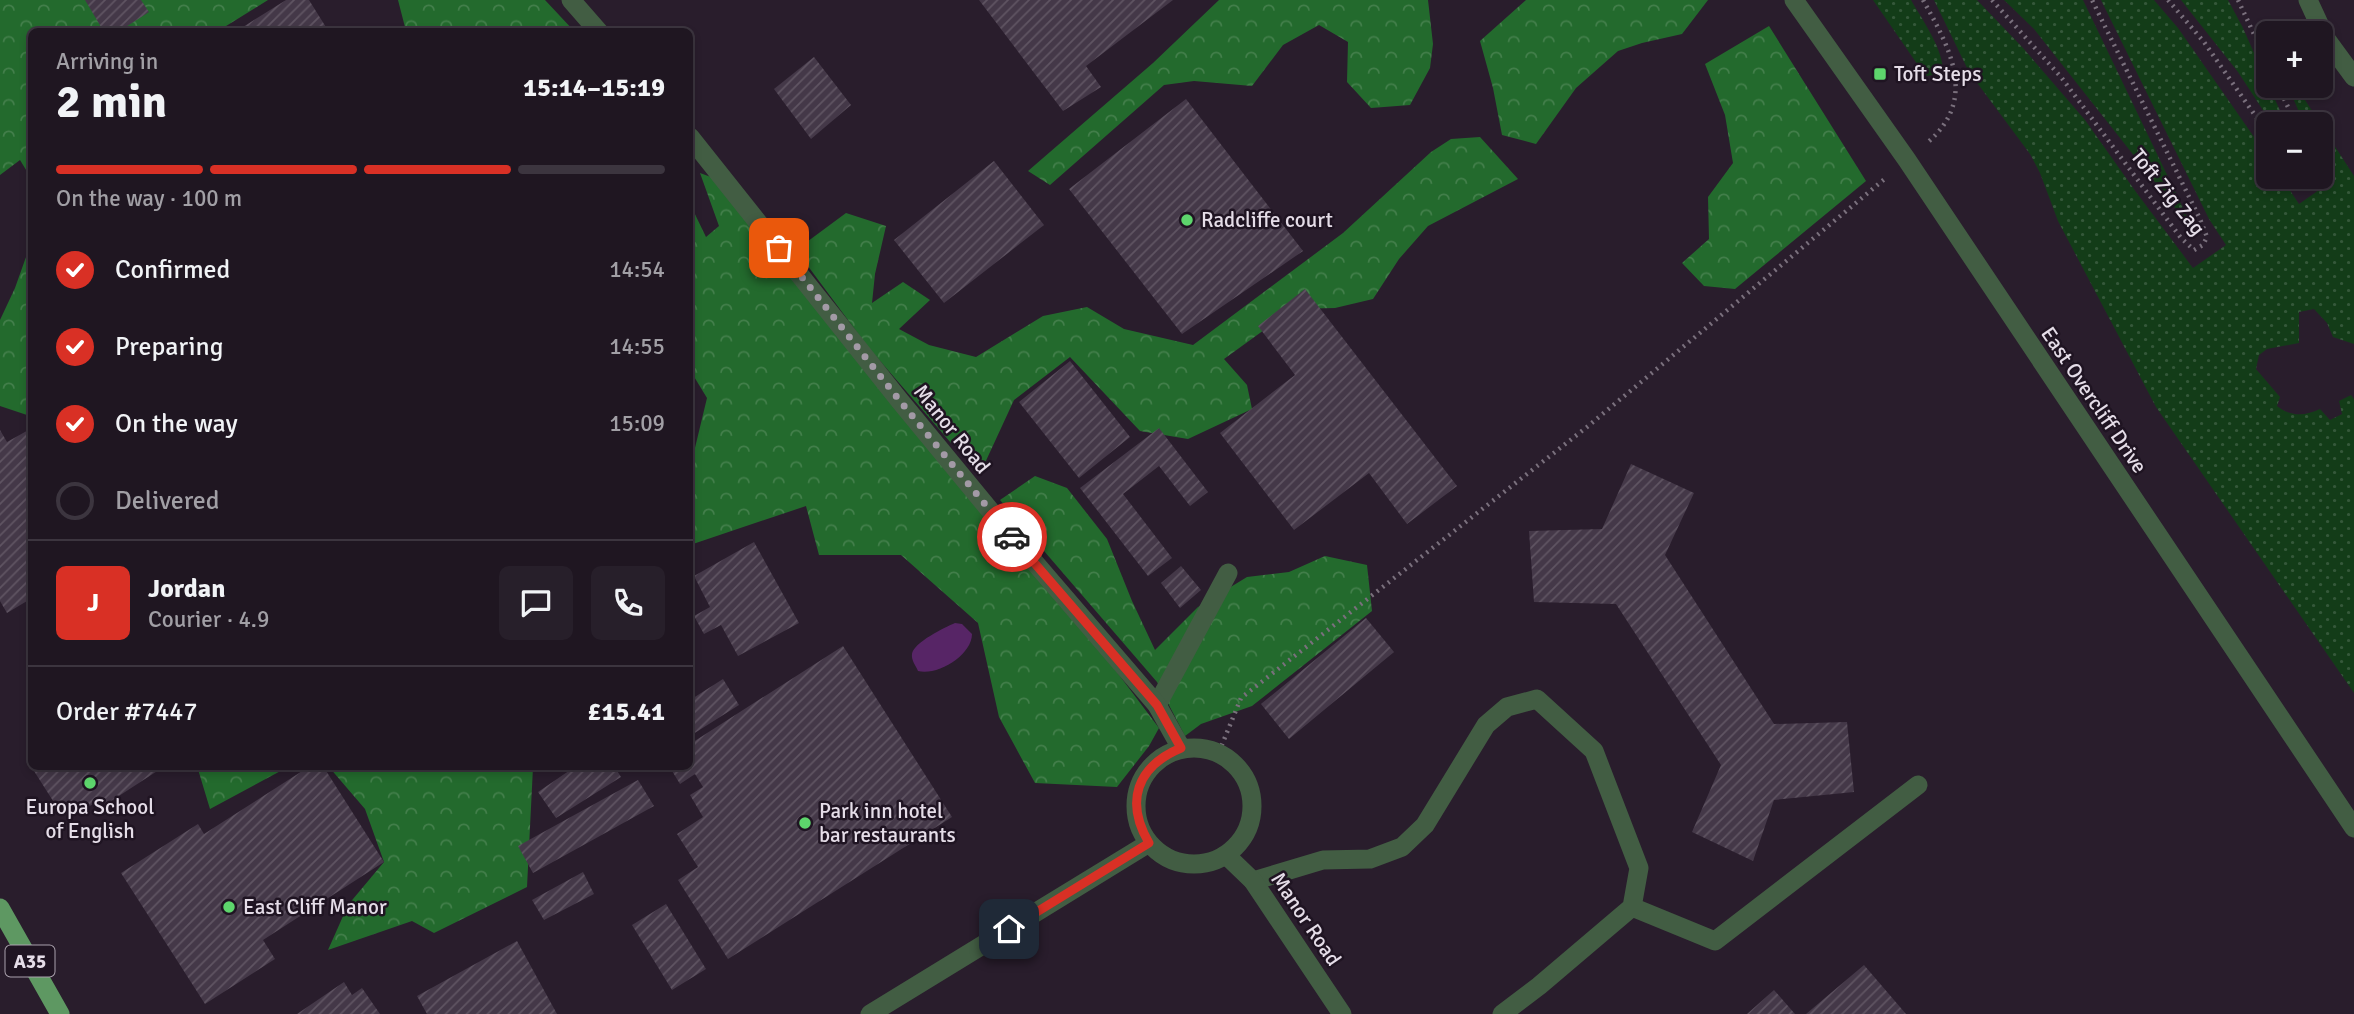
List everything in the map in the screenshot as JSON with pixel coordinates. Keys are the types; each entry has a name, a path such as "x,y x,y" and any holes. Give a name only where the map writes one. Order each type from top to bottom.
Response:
{"main road":[{"name":"A35","path":"0,908 60,1014"}],"street":[{"path":"571,0 596,28"},
{"name":"East Overcliff Drive","path":"1794,0 1907,160 2354,828"},
{"path":"2308,0 2326,39 2354,77"},
{"name":"Manor Road","path":"693,141 916,422 1157,705 1181,748"},
{"path":"1157,705 1228,573"},
{"path":"1253,881 1324,860 1370,859 1402,847 1425,825 1486,724 1507,707 1537,699 1594,751 1639,868 1632,907 1502,1014"},
{"path":"1200,747 1219,752 1234,762 1245,776 1251,793 1249,828 1240,843 1211,863 1177,863 1161,855 1149,843 1139,826 1135,806 1139,786 1148,769 1163,756 1181,748 1200,747"},
{"path":"1632,907 1714,941 1918,785"},
{"path":"870,1014 1149,843"},
{"name":"Manor Road","path":"1226,855 1253,881 1342,1014"}],"path":[{"path":"1219,752 1241,698 1587,427 1942,129 1954,106 1956,84 1952,60 1923,0"},
{"name":"Toft Zig Zag","path":"1992,0 2061,77 2181,238 2193,250 2203,246 2207,237 2200,219 2092,0"},
{"path":"2168,0 2204,42 2256,117"},
{"path":"2238,0 2256,38"}],"green space":[{"path":"0,0 268,0 223,28 28,28 28,173 20,160 0,175"},
{"path":"398,0 545,0 571,28 405,28"},
{"path":"1219,0 1428,0 1433,44 1430,68 1410,105 1371,108 1347,82 1348,42 1319,25 1283,45 1252,86 1194,81 1164,85 1050,185 1028,171 1153,63"},
{"path":"1526,0 1708,0 1682,34 1618,51 1576,88 1536,144 1502,135 1480,41"},
{"path":"1873,0 1911,0 1938,50 1943,68 1938,74 1927,76 1922,71"},
{"path":"1934,0 1977,0 2085,120 2193,268 2226,245 2209,219 2101,0 2154,0 2178,28 2256,140 2256,189 2289,189 2299,204 2320,189 2333,189 2333,143 2354,176 2354,344 2333,337 2327,323 2314,309 2299,312 2299,343 2267,349 2259,355 2256,369 2280,397 2277,406 2293,414 2320,409 2330,420 2342,414 2339,401 2351,395 2354,399 2354,693 2156,407 2058,221 2030,154 1969,72"},
{"path":"2004,0 2083,0 2195,233 2034,29"},
{"path":"2181,0 2228,0 2256,57 2256,98 2274,98 2281,112 2264,112 2238,72"},
{"path":"1769,26 1866,181 1735,289 1704,286 1682,263 1709,239 1708,197 1733,163 1725,115 1705,64"},
{"path":"2293,98 2304,98 2313,112 2299,112"},
{"path":"1480,137 1518,179 1428,226 1399,259 1373,299 1335,308 1293,309 1224,359 1247,385 1252,409 1188,439 1140,431 1070,357 1014,400 984,465 951,443 868,347 796,250 846,213 886,226 875,274 872,303 903,282 930,300 899,329 929,345 976,357 1043,316 1087,307 1124,329 1193,345 1343,233 1431,152 1451,139"},
{"path":"700,173 719,180 1110,663 1159,728 1149,746 1117,787 1035,783 999,717 978,623 901,555 819,555 806,506 693,544 693,453 707,398 693,375 693,210 706,237 719,226"},
{"path":"28,251 27,415 0,406 0,320"},
{"path":"1035,476 1067,488 1107,539 1155,650 1198,607 1247,577 1289,572 1325,556 1367,565 1372,611 1252,706 1201,724 1185,736 1157,682 1000,500"},
{"path":"198,770 282,770 210,809"},
{"path":"332,770 533,770 527,887 434,933 412,921 328,950 348,905 384,862 365,809"}],"shaded area":[{"path":"955,623 962,624 972,634 966,649 944,667 926,672 918,671 912,658 914,650 930,636"}],"building":[{"path":"85,0 141,0 149,12 124,28 102,28"},
{"path":"286,0 309,0 326,28 241,28"},
{"path":"979,0 1173,0 1086,66 1101,87 1063,111"},
{"path":"814,57 851,105 811,139 774,89"},
{"name":"Radcliffe court","path":"1186,99 1303,251 1182,334 1069,189"},
{"path":"994,161 1044,225 944,303 894,240"},
{"path":"1305,289 1457,486 1407,524 1369,473 1294,530 1220,433 1295,375 1258,326"},
{"path":"1070,361 1130,437 1079,478 1019,402"},
{"path":"1159,428 1208,492 1190,506 1159,466 1123,494 1172,558 1148,576 1080,488"},
{"path":"0,430 7,442 28,430 28,600 7,613 0,601"},
{"path":"1631,464 1694,493 1665,555 1774,724 1847,722 1854,792 1774,800 1753,861 1692,832 1721,765 1616,604 1534,602 1529,531 1602,529"},
{"path":"754,542 799,623 738,656 721,625 704,634 694,616 710,607 694,576"},
{"path":"1181,566 1201,590 1180,608 1161,583"},
{"path":"1366,618 1394,652 1289,739 1261,704"},
{"path":"843,646 952,817 728,959 678,880 698,867 677,834 703,817 690,795 703,787 695,774 680,784 671,770 693,770 693,742"},
{"path":"723,679 739,705 693,734 693,698"},
{"name":"Europa School of English","path":"33,770 159,770 105,805 101,799 69,819 59,802 55,804"},
{"name":"East Cliff Manor","path":"304,770 326,770 384,862 263,940 275,959 205,1004 121,873 198,824 204,834"},
{"path":"570,770 617,770 621,777 556,818 538,792"},
{"path":"638,780 654,806 533,873 518,846"},
{"path":"583,872 594,894 544,920 532,900"},
{"path":"666,904 706,969 672,990 632,925"},
{"path":"517,941 557,1014 427,1014 417,996"},
{"path":"1864,965 1906,1014 1806,1014"},
{"path":"344,982 352,995 362,988 380,1014 297,1014"},
{"path":"1774,990 1795,1014 1747,1014"}],"way so far":[{"path":"779,248 1012,537"}],"place":[{"name":"Toft Steps","path":"1880,74"},
{"name":"Radcliffe court","path":"1187,220"},
{"name":"Europa School of English","path":"90,783"},
{"name":"Park inn hotel bar restaurants","path":"805,823"},
{"name":"East Cliff Manor","path":"229,907"}],"route":[{"path":"1009,929 1149,843 1139,826 1135,806 1139,786 1148,769 1163,756 1181,748 1157,705 1012,537"}]}
